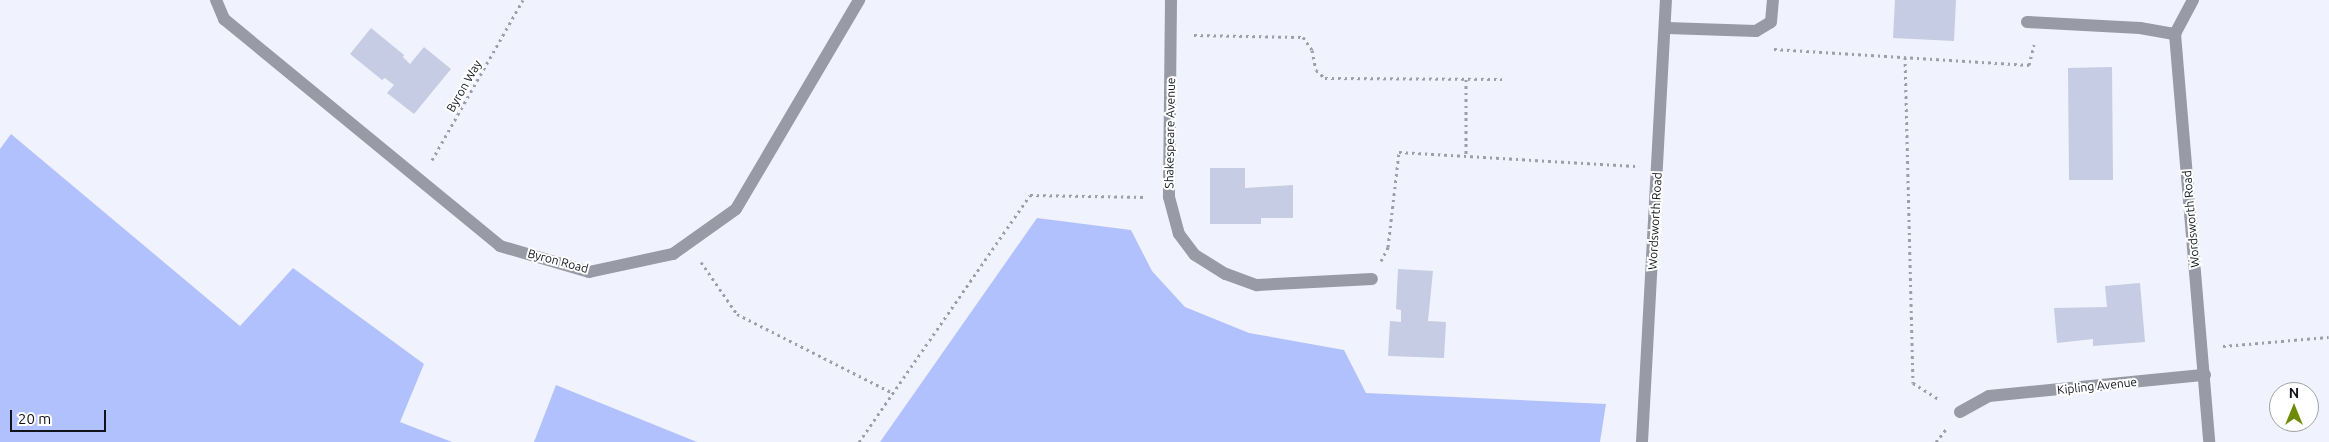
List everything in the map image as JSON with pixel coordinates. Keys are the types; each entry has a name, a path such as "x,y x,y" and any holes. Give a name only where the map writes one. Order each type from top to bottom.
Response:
{"street":[{"name":"Byron Road","path":"216,0 224,18 500,246 589,272 673,254 736,209 859,0"},
{"name":"Shakespeare Avenue","path":"1171,0 1169,197 1179,234 1195,256 1226,274 1257,285 1372,279"},
{"name":"Wordsworth Road","path":"1642,442 1667,28 1666,0"},
{"path":"1667,28 1756,32 1772,22 1773,0"},
{"path":"2027,22 2140,28 2175,34 2193,0"},
{"name":"Wordsworth Road","path":"2175,34 2209,442"},
{"name":"Kipling Avenue","path":"1960,412 1989,396 2204,375"}],"path":[{"name":"Byron Way","path":"420,181 523,0"},
{"path":"1756,32 1772,49 2029,65 2040,23"},
{"path":"1171,34 1303,37 1312,50 1316,70 1325,78 1502,79"},
{"path":"1905,57 1913,383 1960,412"},
{"path":"1466,79 1466,156"},
{"path":"1372,279 1388,247 1398,152 1659,167"},
{"path":"859,442 1030,195 1169,197"},
{"path":"687,244 737,314 893,393"},
{"path":"2202,348 2329,337"}],"shaded area":[{"path":"11,134 240,326 293,268 424,364 400,422 452,442 0,442 0,149"},
{"path":"1037,218 1131,230 1152,271 1185,307 1249,333 1344,350 1366,393 1606,404 1600,442 880,442"},
{"path":"556,385 697,442 534,442"}],"building":[{"path":"1895,0 1956,0 1954,41 1893,38"},
{"path":"371,28 404,55 403,57 410,64 424,47 451,69 414,114 387,93 394,85 385,78 382,80 350,54"},
{"path":"2112,67 2113,180 2069,180 2068,68"},
{"path":"1210,168 1245,168 1245,188 1293,185 1293,218 1261,218 1261,224 1210,224"},
{"path":"1398,269 1433,271 1428,321 1446,322 1444,358 1388,356 1390,321 1401,322 1401,310 1396,309"},
{"path":"2140,283 2145,342 2093,346 2093,339 2057,343 2054,308 2107,307 2105,286"}]}
